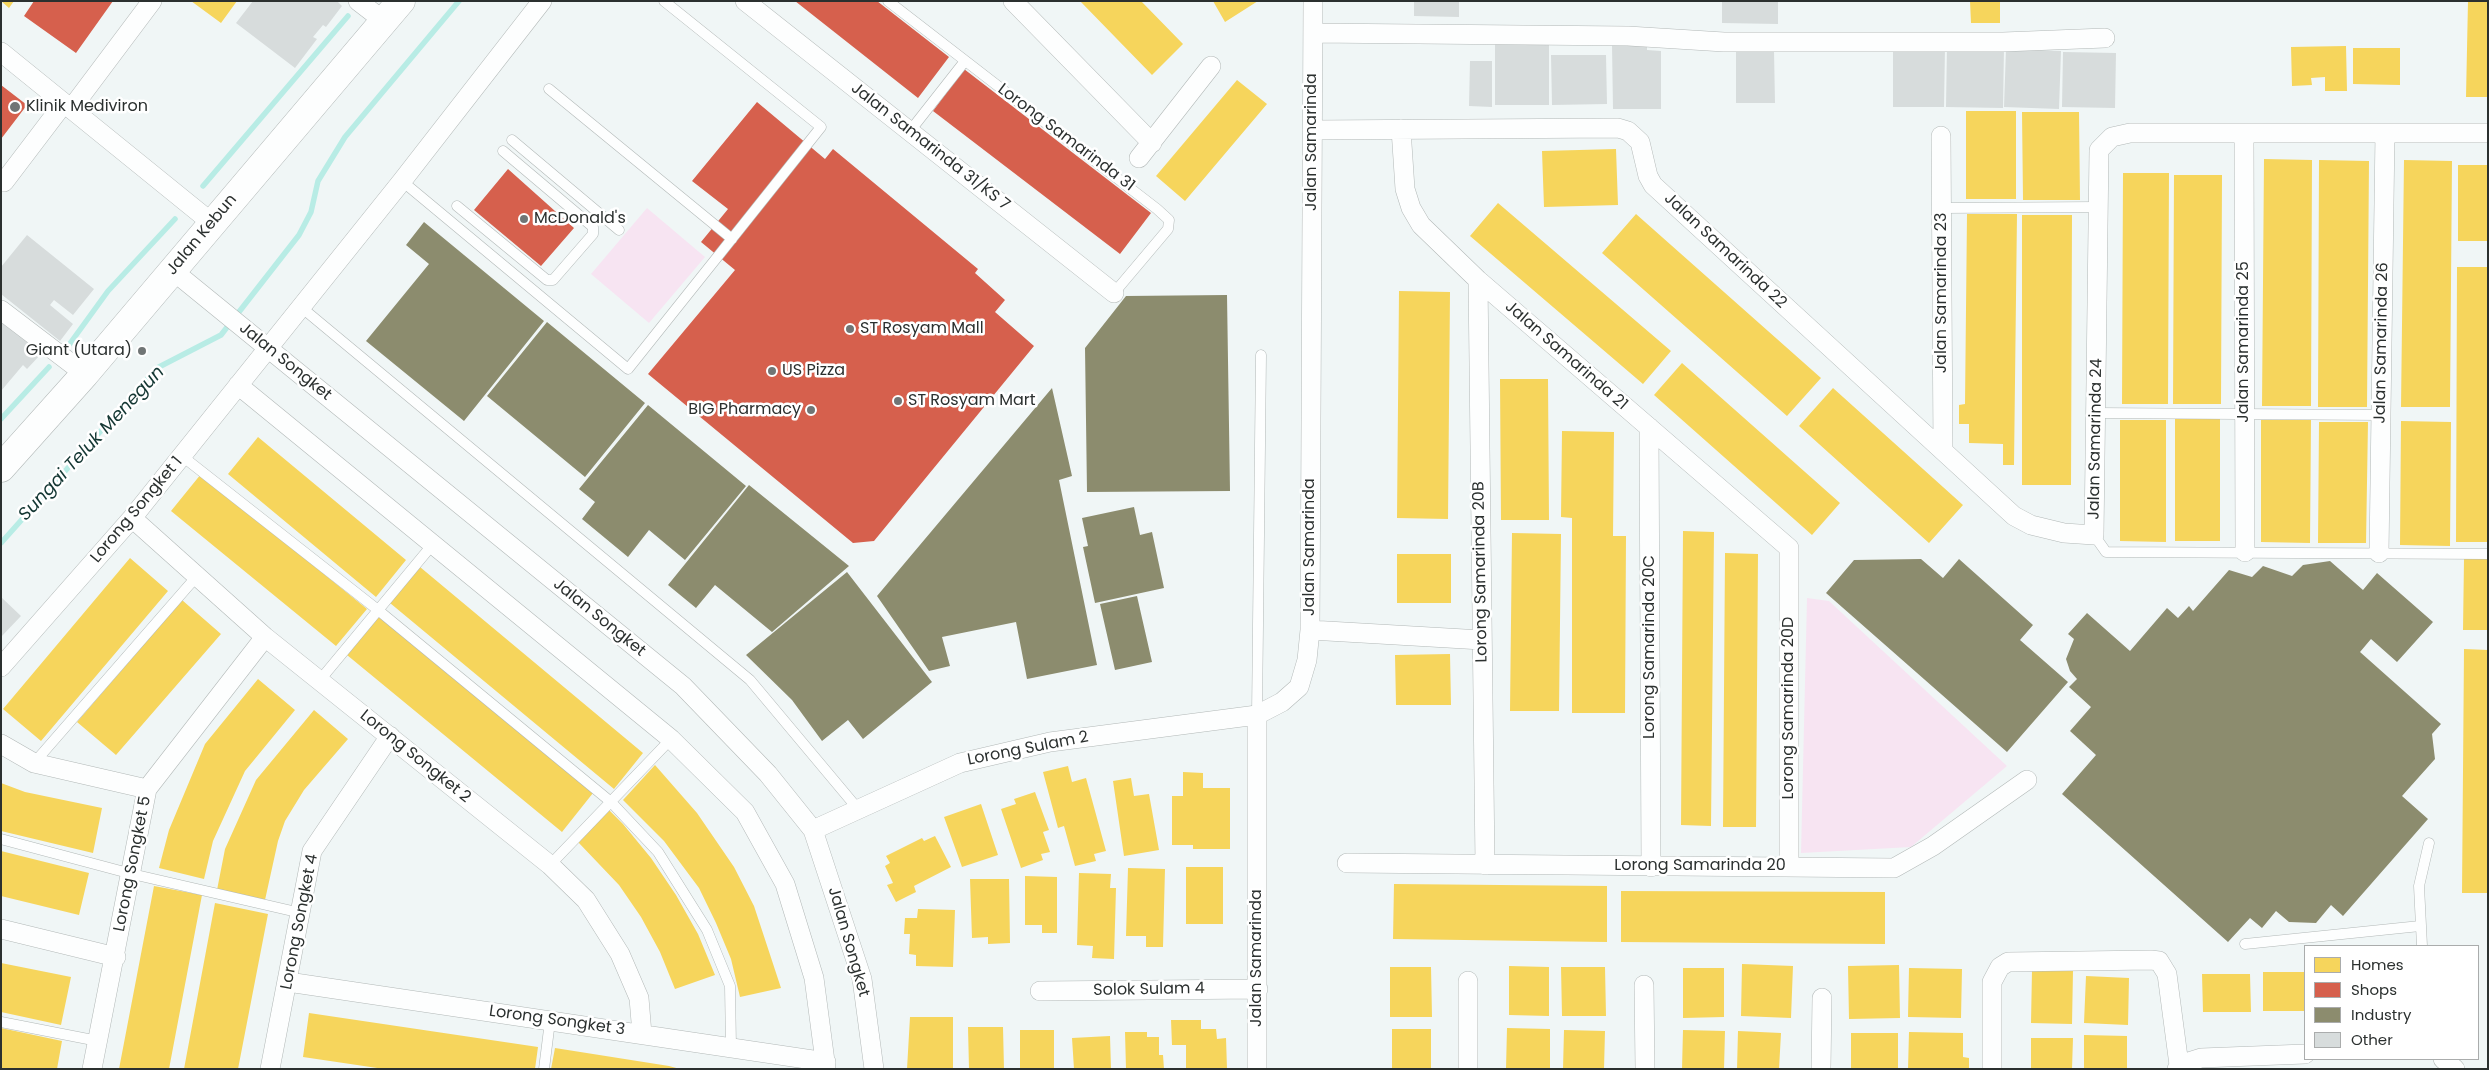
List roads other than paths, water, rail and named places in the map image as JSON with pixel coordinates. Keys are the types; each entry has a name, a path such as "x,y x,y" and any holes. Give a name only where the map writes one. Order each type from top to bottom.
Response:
{"main road":[{"name":"Jalan Kebun","path":"1,468 85,374 392,11"}],"street":[{"path":"4,182 152,1"},
{"path":"358,1 392,11"},
{"name":"Lorong Songket 1","path":"1,667 132,518 402,181 542,1"},
{"name":"Jalan Samarinda 31/KS 7","path":"745,1 1114,293"},
{"path":"1012,1 1152,143"},
{"name":"Jalan Samarinda","path":"1257,1069 1257,716 1282,702 1299,687 1307,660 1310,630 1312,130 1326,33 1313,1"},
{"path":"1326,33 1628,36 1724,42 2003,42 2105,38"},
{"path":"1,52 212,224"},
{"path":"1139,158 1211,66"},
{"name":"Jalan Samarinda 22","path":"1312,130 1618,128 1628,131 1640,142 1648,176 1653,185 2022,521 2064,533 2094,535"},
{"name":"Jalan Samarinda 21","path":"1401,129 1405,189 1411,208 1421,225 1478,280 1789,548"},
{"name":"Jalan Samarinda 24","path":"2094,535 2099,150 2112,137 2130,132 2244,133"},
{"path":"2244,133 2488,133"},
{"name":"Jalan Samarinda 25","path":"2244,133 2245,552"},
{"name":"Jalan Samarinda 26","path":"2379,553 2385,133"},
{"name":"Jalan Samarinda 23","path":"1940,136 1943,450"},
{"name":"Jalan Songket","path":"172,270 683,686 768,774 813,830 862,979 874,1069"},
{"name":"Lorong Samarinda 20B","path":"1478,280 1485,865"},
{"path":"1,310 85,374"},
{"path":"238,385 671,739 746,812 786,884 814,978 826,1065"},
{"name":"Lorong Samarinda 20C","path":"1649,427 1651,867"},
{"name":"Lorong Songket 2","path":"132,518 265,637 550,865 586,900 620,954 639,998 642,1034"},
{"name":"Lorong Samarinda 20D","path":"1789,548 1789,867"},
{"path":"1310,630 1482,640"},
{"name":"Lorong Songket 5","path":"92,1069 116,957 148,788 265,637"},
{"name":"Lorong Sulam 2","path":"813,830 960,763 1041,744 1257,716"},
{"name":"Lorong Songket 4","path":"270,1069 312,851 390,736"},
{"path":"1,744 34,763 148,788"},
{"name":"Lorong Samarinda 20","path":"1347,863 1894,868 1933,846 2027,780"},
{"path":"1,929 116,957"},
{"path":"1992,1069 1992,982 2000,967 2008,962 2159,961 2167,974 2178,1067 2201,1058 2304,1054"},
{"path":"1468,981 1468,1069"},
{"name":"Lorong Songket 3","path":"288,982 732,1047 826,1065"},
{"path":"1644,985 1644,1069"},
{"name":"Solok Sulam 4","path":"1040,992 1258,989"},
{"path":"1821,1069 1822,998"},
{"path":"2444,1060 2456,1069"}],"lane":[{"path":"402,181 628,369 821,127 664,1"},
{"name":"Lorong Samarinda 31","path":"888,1 1157,208 1169,220 1168,229 1114,293"},
{"path":"910,132 965,61"},
{"path":"549,89 732,239"},
{"path":"512,140 619,230"},
{"path":"457,206 547,280 553,280 593,234 593,227 503,151"},
{"path":"1941,208 2099,207"},
{"path":"300,307 750,680 858,809"},
{"path":"1257,716 1261,355"},
{"path":"2096,413 2381,416"},
{"path":"182,456 378,610 611,802 658,852 707,930 730,986 732,1047"},
{"name":"Jalan Samarinda 24","path":"2094,535 2106,552 2488,554"},
{"path":"320,680 433,544"},
{"path":"34,763 197,576"},
{"path":"550,865 671,739"},
{"path":"1,839 132,874 301,913"},
{"path":"2422,945 2419,886 2429,843"},
{"path":"2245,944 2420,926"},
{"path":"544,1069 550,1020"},
{"path":"1,1022 98,1040"}],"waterway":[{"name":"Sungai Teluk Menegun","path":"1,543 157,368 221,335 299,235 311,212 318,181 345,137 459,1"},
{"path":"203,186 348,16"},
{"path":"66,349 108,291 175,219"},
{"path":"1,419 49,367"}],"place":[{"name":"Klinik Mediviron","path":"15,107"},
{"name":"McDonald's","path":"524,219"},
{"name":"ST Rosyam Mall","path":"850,329"},
{"name":"Giant (Utara)","path":"142,351"},
{"name":"US Pizza","path":"772,371"},
{"name":"ST Rosyam Mart","path":"898,401"},
{"name":"BIG Pharmacy","path":"811,410"}]}
